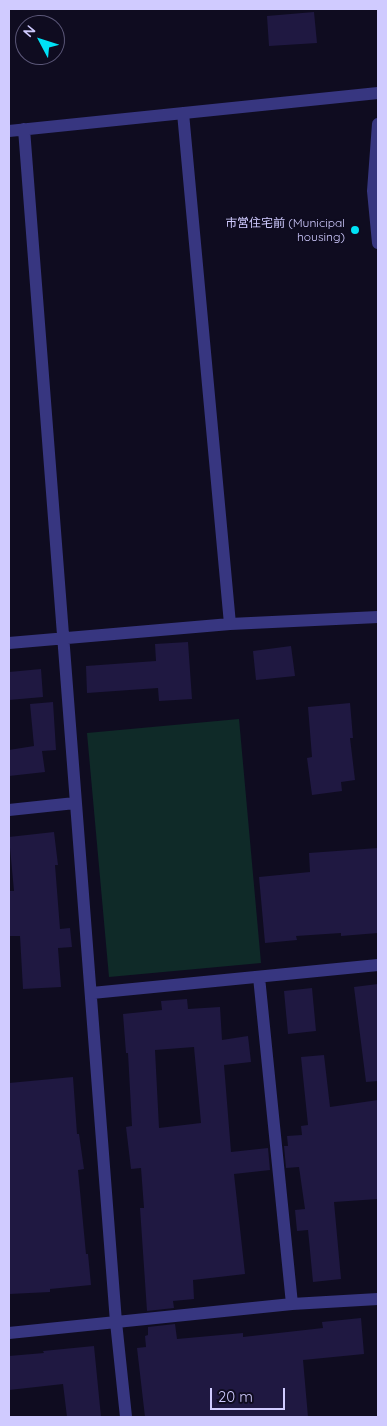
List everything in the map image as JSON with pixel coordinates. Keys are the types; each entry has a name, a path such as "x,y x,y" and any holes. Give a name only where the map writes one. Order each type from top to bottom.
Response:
{"street":[{"path":"9,131 378,93"},
{"path":"183,113 230,624"},
{"path":"378,124 373,191 378,243"},
{"path":"24,129 116,1322 126,1417"},
{"path":"9,643 230,624 378,616"},
{"path":"9,810 75,803"},
{"path":"92,993 378,965"},
{"path":"259,977 292,1304"},
{"path":"9,1332 292,1304 378,1299"}],"green space":[{"path":"239,719 261,963 109,977 87,733"}],"building":[{"path":"314,12 317,43 269,46 267,16"},
{"path":"188,642 192,699 159,701 158,688 87,693 86,666 156,661 155,644"},
{"path":"291,646 295,676 256,680 253,651"},
{"path":"41,669 43,697 9,700 9,672"},
{"path":"53,702 56,750 42,751 45,772 9,776 9,750 34,746 30,704"},
{"path":"350,703 353,738 350,738 355,780 341,782 342,791 312,795 307,758 312,757 308,707"},
{"path":"54,832 58,865 55,865 60,929 70,928 72,947 58,948 61,987 23,989 20,936 9,936 9,891 14,891 9,837"},
{"path":"378,848 378,933 341,936 341,933 296,936 297,940 265,943 259,877 310,872 309,853"},
{"path":"378,984 378,1081 366,1082 354,987"},
{"path":"312,988 316,1031 288,1034 284,991"},
{"path":"187,999 188,1009 220,1007 222,1040 248,1036 251,1062 224,1065 231,1152 268,1148 270,1170 234,1174 245,1274 193,1280 194,1299 173,1301 174,1308 147,1311 140,1208 144,1208 141,1168 131,1169 126,1127 132,1126 128,1053 126,1053 123,1014 162,1010 161,1001","holes":["194,1047 201,1123 159,1128 155,1050"]},
{"path":"324,1055 330,1107 378,1100 378,1199 334,1202 341,1279 313,1282 308,1230 297,1231 295,1210 305,1209 299,1167 286,1168 284,1146 288,1146 287,1136 302,1135 301,1126 308,1125 301,1057"},
{"path":"73,1077 77,1134 79,1134 84,1169 78,1170 91,1285 50,1289 50,1292 9,1294 9,1083"},
{"path":"361,1318 364,1354 303,1360 308,1417 145,1417 137,1348 146,1347 145,1336 148,1335 148,1327 175,1324 177,1339 243,1333 243,1337 323,1328 322,1322"},
{"path":"94,1346 101,1417 67,1417 63,1384 9,1390 9,1356"}],"place":[{"name":"市営住宅前 (Municipal housing)","path":"355,230"}]}
